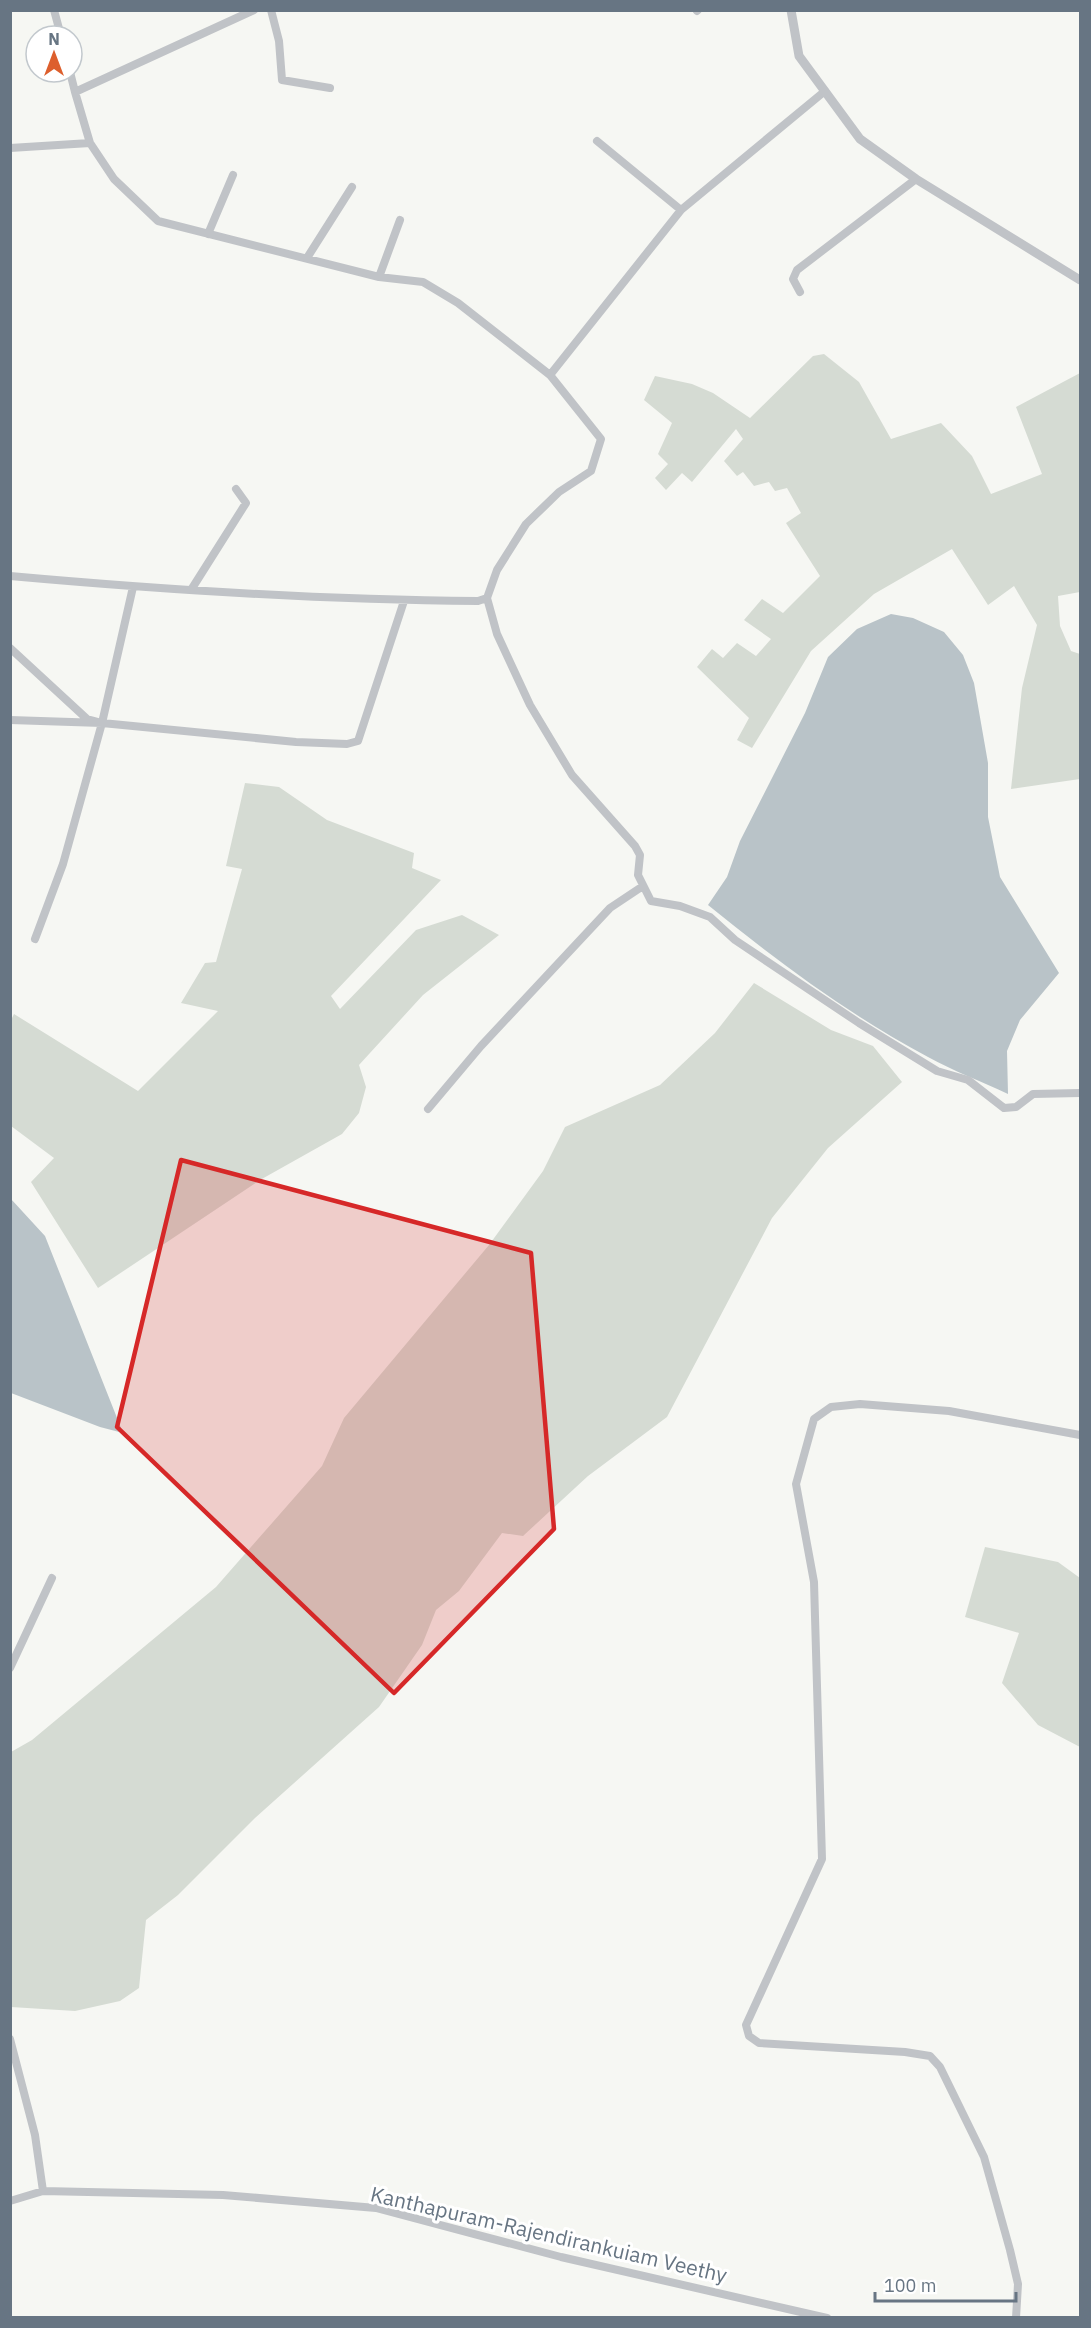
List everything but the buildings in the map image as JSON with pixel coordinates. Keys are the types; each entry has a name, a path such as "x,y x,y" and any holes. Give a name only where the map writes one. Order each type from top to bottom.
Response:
{"street":[{"path":"75,92 254,10"},
{"path":"271,10 279,41 282,80 330,88"},
{"path":"791,10 799,56 860,138 916,179 1080,280"},
{"path":"73,84 90,143 114,179 158,221 379,277 423,282 458,303 550,375 601,439 591,471 559,492 526,524 497,570 487,598 497,634 530,705 572,775 635,846 640,855 638,875 651,901 680,906 710,917 735,940 859,1023 937,1071 968,1080 1004,1108 1016,1107 1033,1094 1080,1093"},
{"path":"550,375 681,210 825,91"},
{"path":"597,141 681,210"},
{"path":"10,148 90,143"},
{"path":"208,234 233,175"},
{"path":"800,292 793,279 797,270 916,179"},
{"path":"307,258 352,187"},
{"path":"379,277 400,220"},
{"path":"191,590 246,503 236,489"},
{"path":"10,576 133,587 404,601 478,602 487,598"},
{"path":"35,939 63,864 102,723 133,587"},
{"path":"10,720 102,723 296,742 347,744 358,741 404,601"},
{"path":"10,648 87,719 102,723"},
{"path":"428,1109 481,1046 610,908 643,886"},
{"path":"1016,2318 1018,2284 984,2157 940,2067 930,2056 905,2052 759,2043 749,2036 746,2025 822,1858 814,1582 796,1484 814,1419 831,1407 860,1404 949,1411 1080,1436"},
{"path":"10,1668 52,1578"},
{"path":"10,2039 35,2135 43,2191"},
{"name":"Kanthapuram-Rajendirankuiam Veethy","path":"10,2201 43,2191 223,2195 376,2208 561,2257 828,2318"}],"highlighted area":[{"path":"181,1160 531,1253 554,1529 394,1693 117,1427"}],"shaded area":[{"path":"824,354 859,382 891,439 941,423 972,456 991,494 1042,474 1016,407 1080,373 1080,592 1058,596 1060,626 1071,651 1080,654 1080,779 1011,789 1022,688 1037,625 1014,586 988,605 952,549 874,594 811,651 752,748 737,740 749,718 697,667 712,649 723,658 737,643 756,656 771,639 744,620 762,599 783,613 820,576 786,523 801,513 787,488 775,491 769,482 754,486 743,472 737,476 724,461 743,439 736,429 692,482 682,473 666,490 655,478 668,464 658,454 672,423 644,400 655,376 692,384 713,393 750,418 813,356"},
{"path":"891,614 913,618 944,632 963,655 974,683 988,763 988,817 1000,877 1059,973 1020,1020 1007,1051 1008,1094 938,1062 870,1023 787,967 708,905 727,877 740,841 805,713 828,657 857,629"},
{"path":"245,783 279,787 327,820 414,853 412,868 441,880 331,996 340,1009 416,930 462,915 499,935 423,995 359,1065 366,1087 359,1113 342,1134 260,1180 98,1288 31,1182 54,1158 11,1126 11,1020 14,1014 138,1091 218,1011 181,1003 205,963 216,962 242,869 226,866"},
{"path":"754,983 831,1030 873,1046 902,1082 828,1148 772,1218 667,1417 588,1476 523,1536 502,1533 459,1591 436,1610 422,1645 379,1707 255,1818 178,1895 146,1920 139,1988 120,2001 75,2011 11,2007 11,1752 32,1740 216,1587 322,1466 344,1418 489,1245 543,1171 565,1127 660,1085 715,1033"},
{"path":"11,1199 45,1236 123,1433 100,1427 11,1393"},
{"path":"985,1547 1058,1562 1080,1578 1080,1747 1038,1725 1002,1683 1019,1633 965,1617"}]}
